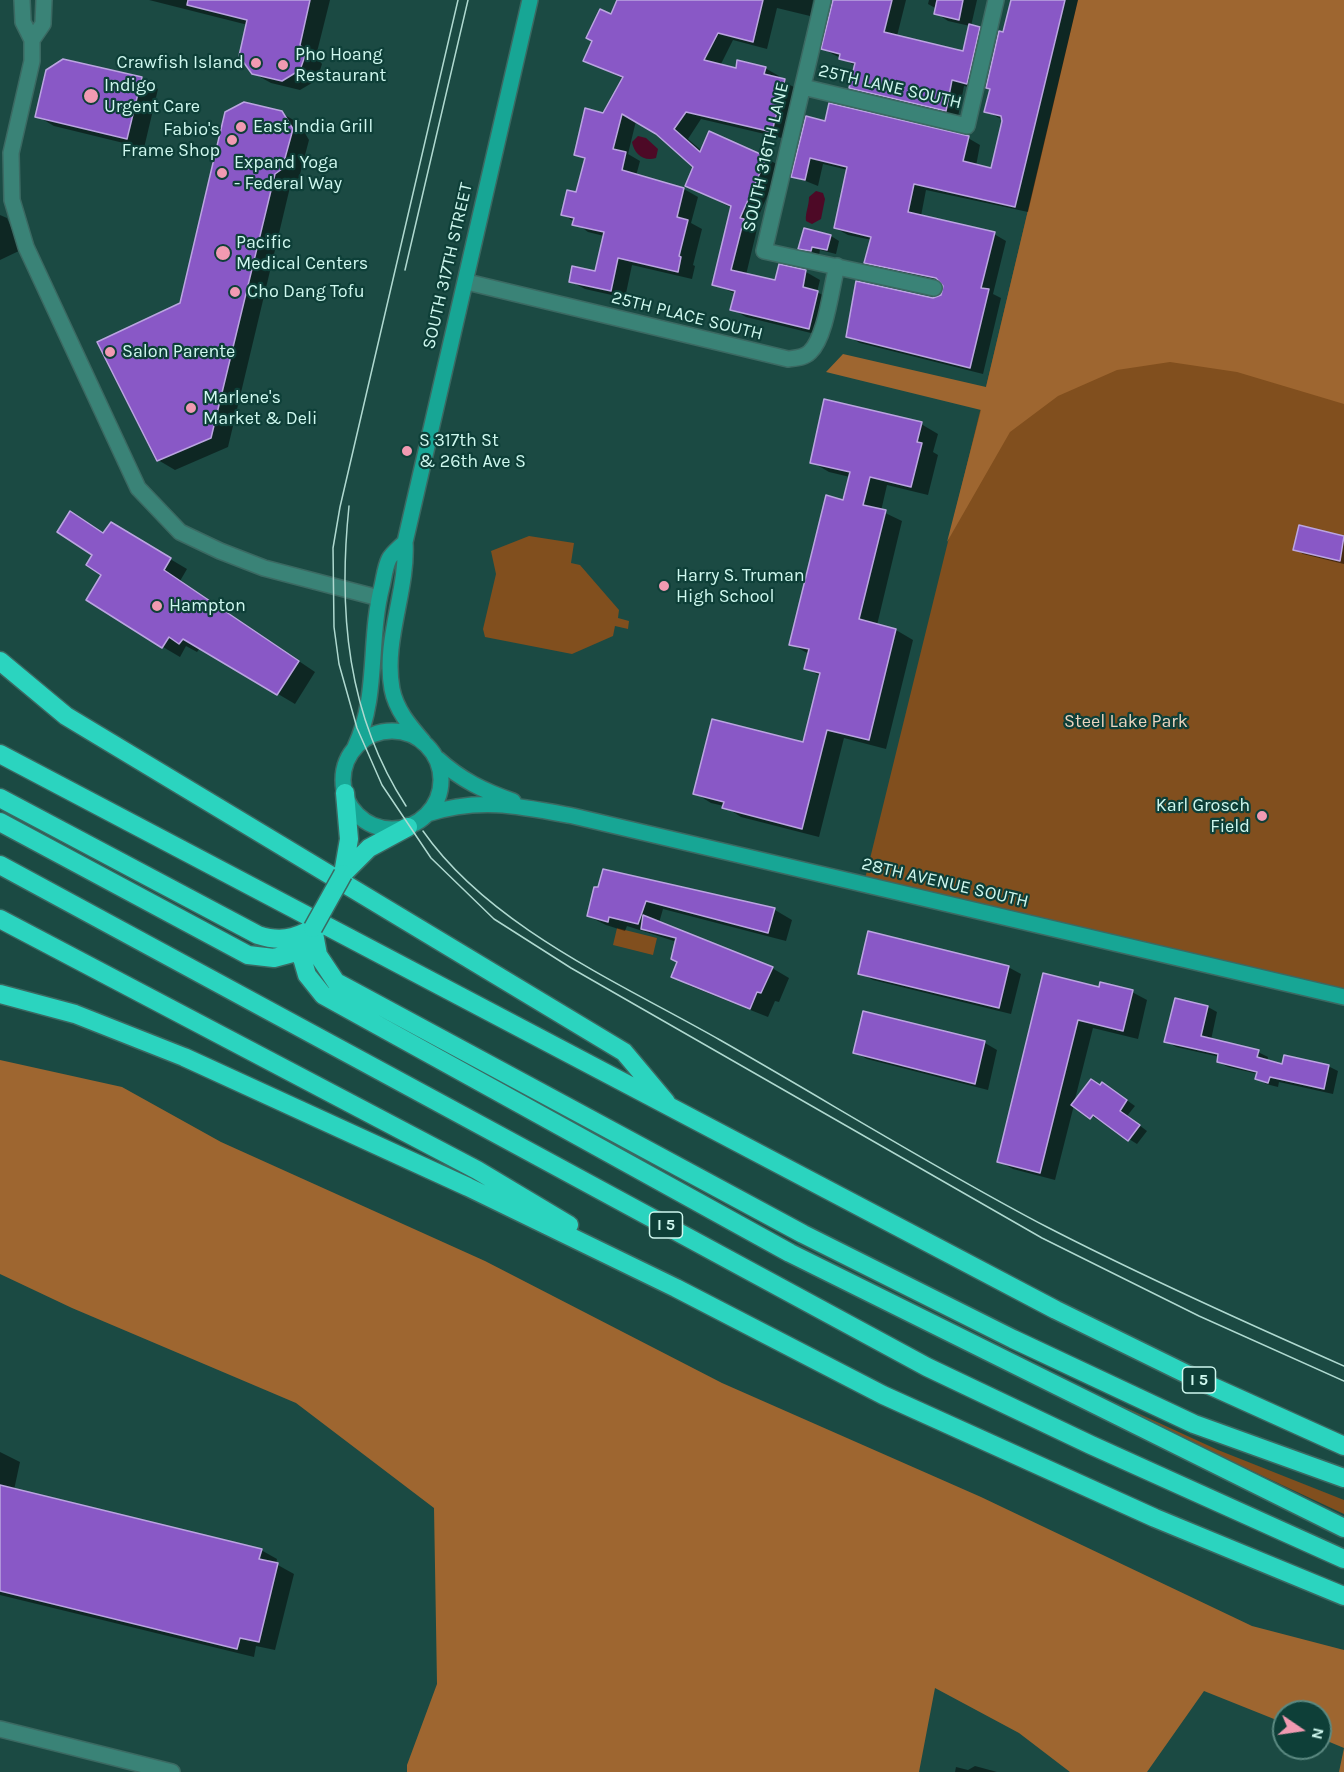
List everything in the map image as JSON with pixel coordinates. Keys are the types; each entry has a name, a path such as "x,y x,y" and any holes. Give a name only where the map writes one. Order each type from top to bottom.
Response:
{"highway":[{"path":"0,661 66,716 624,1052 673,1110"},
{"name":"I 5","path":"0,754 1056,1310 1209,1385 1344,1446"},
{"path":"343,874 349,839 345,793"},
{"path":"0,798 199,905 271,939 298,936 313,928"},
{"path":"0,822 248,955 274,958 300,951 343,874 369,848 408,827"},
{"name":"I 5","path":"0,865 927,1366 1123,1460 1344,1559"},
{"path":"0,918 477,1170 676,1288"},
{"path":"313,928 318,955 336,982 803,1234 1013,1339 1194,1424 1344,1478"},
{"path":"300,951 307,975 323,995 384,1030 790,1253 1344,1528"},
{"path":"0,994 75,1014 184,1057 468,1187 676,1288 883,1395 1155,1518 1344,1596"}],"street":[{"path":"22,0 23,22 32,40 32,61 10,159 12,200 26,247 138,488 180,532 210,546 264,568 379,598"},
{"path":"32,40 43,24 44,0"},
{"name":"SOUTH 317TH STREET","path":"423,741 403,717 392,691 390,665 394,624 407,567 405,542 439,388 467,282 530,0"},
{"name":"SOUTH 316TH LANE","path":"823,0 764,251 837,266"},
{"name":"25TH LANE SOUTH","path":"803,87 968,126 996,0"},
{"path":"837,266 934,288"},
{"name":"25TH PLACE SOUTH","path":"467,282 788,359 803,357 811,351 818,339 837,266"},
{"name":"SOUTH 317TH STREET","path":"353,751 362,731 370,700 373,630 379,598 389,558 405,542"},
{"path":"394,730 409,733 423,741 436,757 441,772 441,787 436,802 427,814 408,827 392,829 377,826 363,819 352,808 345,793 343,778 346,764 353,751 364,740 378,733 394,730"},
{"name":"28TH AVENUE SOUTH","path":"436,757 454,774 480,790 537,809"},
{"name":"28TH AVENUE SOUTH","path":"427,814 456,805 478,803 537,809 653,833 1344,998"},
{"path":"0,1729 172,1772"}],"green space":[{"name":"Steel Lake Park","path":"1078,0 1344,0 1344,997 864,883"},
{"path":"529,536 574,543 571,563 580,565 619,610 618,618 629,621 628,629 615,626 613,636 572,654 485,637 483,629 496,574 491,551"},
{"path":"617,928 657,938 653,955 613,945"},
{"path":"1098,1395 1218,1450 1344,1500 1344,1514 1096,1398"}],"shaded area":[{"path":"1078,0 1344,0 1344,404 1237,372 1170,362 1117,370 1058,396 1010,432 947,542 981,410 826,372 843,354 986,387"},
{"path":"638,136 646,138 658,149 656,158 647,159 637,153 632,142"},
{"path":"816,191 823,193 825,199 821,219 812,224 806,221 806,215 809,197"},
{"path":"0,1060 122,1087 221,1142 485,1261 722,1383 981,1497 1252,1626 1344,1650 1344,1748 1332,1743 1332,1700 1272,1700 1272,1718 1204,1691 1147,1772 1070,1772 1019,1733 935,1688 919,1772 407,1772 407,1765 437,1684 434,1508 296,1403 72,1308 0,1274"},
{"path":"1344,1748 1344,1772 1339,1772"}],"building":[{"path":"188,0 310,0 300,45 306,53 300,70 282,81 252,74 239,56 247,20 187,5"},
{"path":"617,0 763,0 753,42 718,33 704,60 736,68 737,60 766,67 764,74 785,79 772,132 686,112 674,129 700,152 709,131 767,157 740,218 744,219 731,270 775,280 779,264 806,270 803,287 818,291 809,329 730,310 735,291 712,285 731,206 685,186 693,167 656,134 622,114 613,149 626,152 622,170 684,188 677,217 688,220 679,256 681,257 678,272 618,258 611,291 569,282 572,266 595,271 604,232 572,225 574,218 561,215 567,190 576,192 585,158 574,155 585,108 603,113 623,77 583,61 592,41 586,38 600,9 611,14"},
{"path":"833,0 892,0 884,32 963,51 969,24 980,27 967,84 952,80 946,111 849,88 855,63 839,59 840,54 821,49"},
{"path":"937,0 963,0 959,20 934,14"},
{"path":"1011,0 1065,0 1015,207 914,184 908,212 995,232 981,288 989,289 970,368 846,337 856,281 933,298 941,295 943,286 936,278 864,263 871,237 834,228 847,167 810,158 805,180 791,177 806,116 825,121 829,103 969,136 963,161 991,168 1002,121 1001,116 984,112 990,89 986,88 999,31 1003,32"},
{"path":"63,59 142,77 127,139 35,117 46,70"},
{"path":"244,102 282,111 293,129 282,169 275,174 211,438 157,461 97,342 180,303 225,112"},
{"path":"804,228 831,235 827,250 812,247 811,251 798,249"},
{"path":"824,399 922,422 917,442 922,443 911,487 870,477 863,505 886,510 859,619 896,629 869,740 827,730 802,829 722,808 724,802 693,794 712,719 803,742 820,673 804,669 809,649 789,645 826,495 843,500 850,472 810,463"},
{"name":"Hampton","path":"70,511 103,533 111,522 171,558 164,570 299,661 277,695 183,639 179,644 169,637 162,648 86,600 101,575 86,565 92,555 57,532"},
{"path":"1299,525 1344,536 1340,561 1293,550"},
{"path":"603,869 775,908 768,933 646,901 638,924 609,917 608,922 587,916 594,887 598,887"},
{"path":"643,915 773,967 761,993 757,992 750,1009 671,977 677,962 671,959 676,938 641,929"},
{"path":"868,931 1009,966 999,1008 858,974"},
{"path":"1043,973 1099,987 1100,982 1133,990 1123,1031 1078,1020 1040,1173 997,1162"},
{"path":"1175,998 1208,1006 1201,1036 1259,1050 1257,1057 1282,1064 1284,1055 1329,1065 1324,1089 1270,1077 1268,1083 1255,1079 1257,1072 1217,1062 1218,1054 1164,1042"},
{"path":"863,1011 985,1041 975,1084 853,1053"},
{"path":"1091,1079 1100,1085 1102,1082 1127,1100 1120,1111 1140,1125 1128,1141 1093,1115 1090,1119 1071,1105"},
{"path":"0,1485 262,1549 259,1559 278,1563 259,1642 240,1638 237,1649 0,1591"}],"tram line":[{"path":"458,0 340,507 333,548 334,627 339,664 357,728 382,785 431,858 494,919 571,968 1042,1238 1199,1316 1344,1381"},
{"path":"405,270 468,0"},
{"path":"349,506 345,585 351,662 359,699 371,736 386,771 406,806"},
{"path":"423,831 451,865 484,896 520,924 600,974 720,1040 923,1159 1047,1227 1194,1299 1344,1366"}],"place":[{"name":"Crawfish Island","path":"256,63"},
{"name":"Pho Hoang Restaurant","path":"283,65"},
{"name":"Indigo Urgent Care","path":"91,96"},
{"name":"East India Grill","path":"241,127"},
{"name":"Fabio's Frame Shop","path":"232,140"},
{"name":"Expand Yoga - Federal Way","path":"222,173"},
{"name":"Pacific Medical Centers","path":"223,253"},
{"name":"Cho Dang Tofu","path":"235,292"},
{"name":"Salon Parente","path":"110,352"},
{"name":"Marlene's Market & Deli","path":"191,408"},
{"name":"S 317th St & 26th Ave S","path":"407,451"},
{"name":"Harry S. Truman High School","path":"664,586"},
{"name":"Hampton","path":"157,606"},
{"name":"Karl Grosch Field","path":"1262,816"}]}
